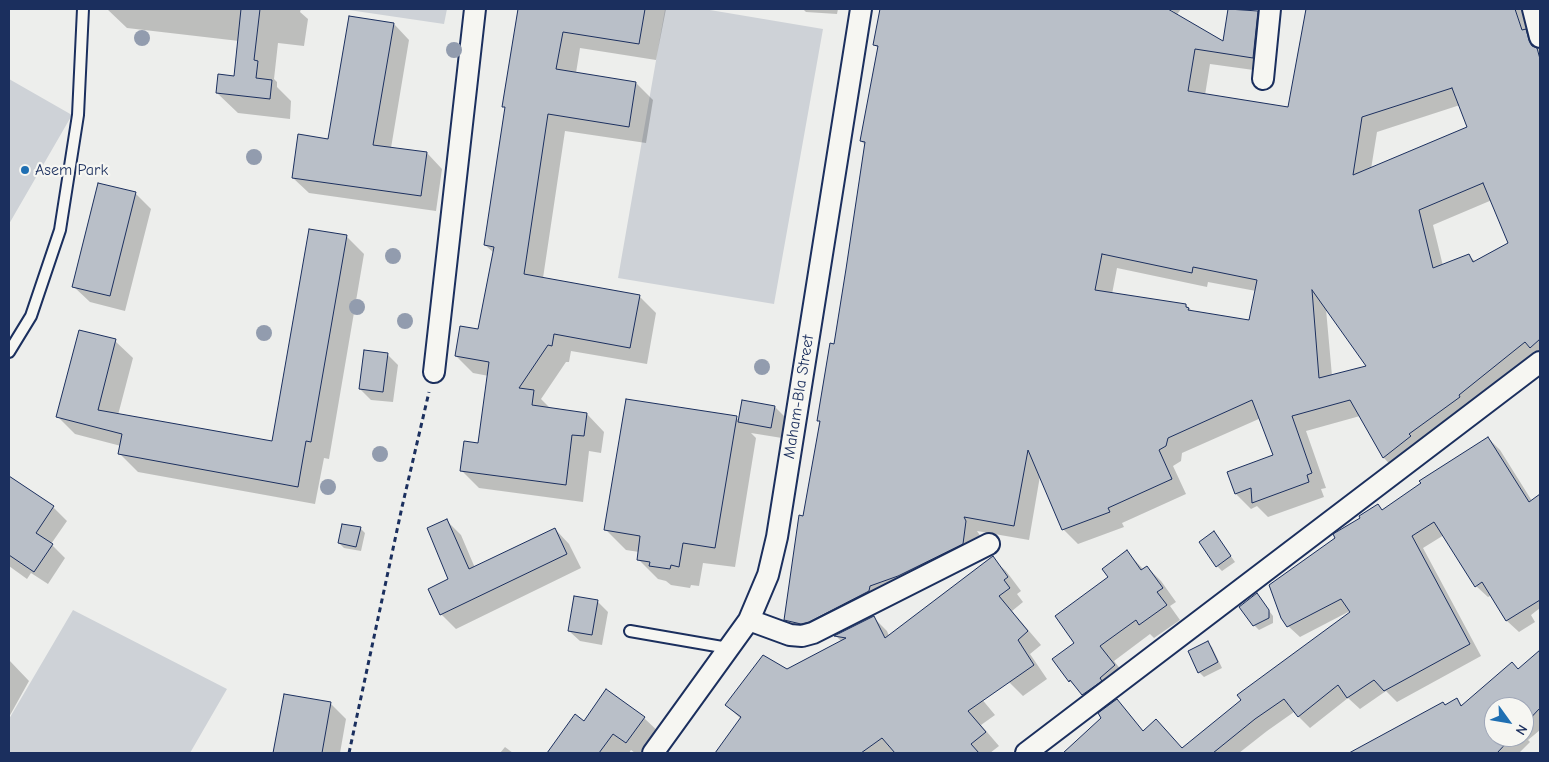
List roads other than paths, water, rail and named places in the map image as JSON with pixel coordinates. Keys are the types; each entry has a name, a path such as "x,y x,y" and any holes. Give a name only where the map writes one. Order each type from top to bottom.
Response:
{"street":[{"path":"434,372 475,9"},
{"name":"Maham-Bla Street","path":"653,753 749,620 768,575 777,537 860,9"},
{"path":"1263,79 1270,9"},
{"path":"1533,9 1540,37"},
{"path":"1026,753 1540,362"},
{"path":"749,620 790,635 802,636 813,633 989,544"}],"lane":[{"path":"9,352 31,316 60,230 78,115 83,9"},
{"path":"630,631 728,648"}],"place":[{"name":"Asem Park","path":"25,170"}]}
